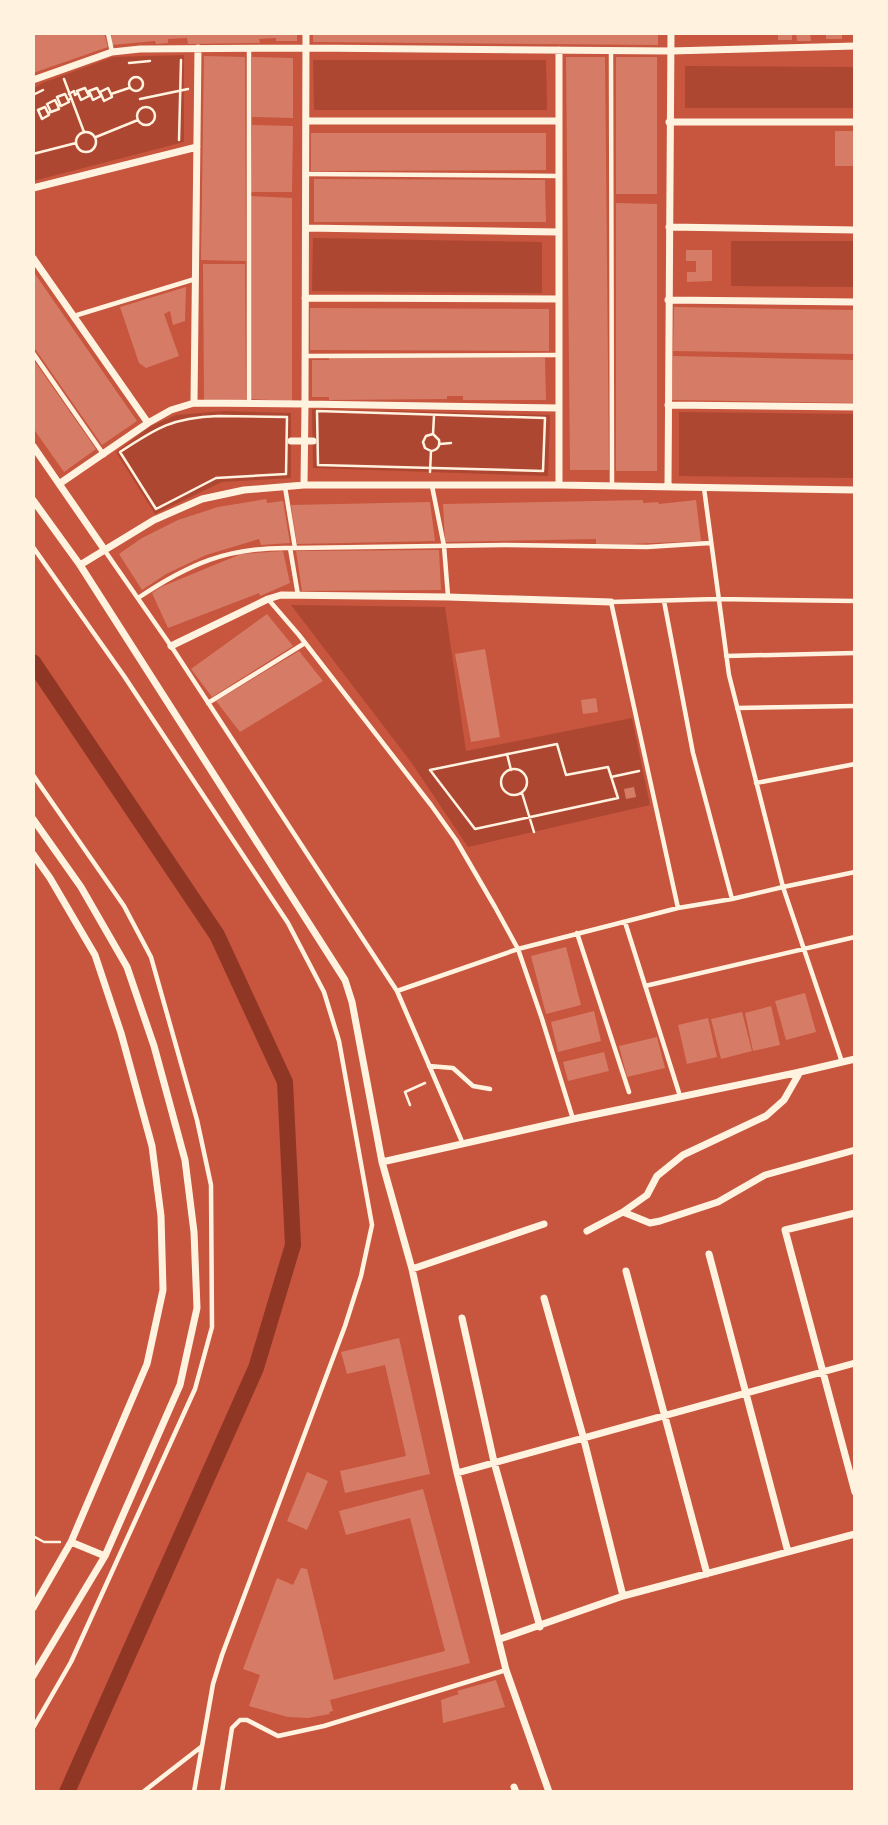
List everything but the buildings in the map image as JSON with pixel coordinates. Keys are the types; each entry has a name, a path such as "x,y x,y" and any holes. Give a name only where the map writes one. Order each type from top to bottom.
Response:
{"street":[{"path":"304,485 308,441 305,404 306,33"},
{"path":"668,487 671,33"},
{"path":"33,80 112,52 198,48 671,51 855,46"},
{"path":"194,403 198,48"},
{"path":"559,50 559,485"},
{"path":"306,121 559,121"},
{"path":"669,122 855,121"},
{"path":"33,188 197,147"},
{"path":"669,227 855,230"},
{"path":"306,228 559,232"},
{"path":"33,257 148,423"},
{"path":"305,298 559,299"},
{"path":"668,300 855,302"},
{"path":"59,484 170,407 194,403 559,408"},
{"path":"668,405 855,407"},
{"path":"289,441 308,441"},
{"path":"33,446 104,549"},
{"path":"80,565 154,520 202,499 244,490 304,485 612,485 855,490"},
{"path":"33,500 80,565 345,980 352,1002 382,1163 412,1269 457,1473 506,1670 549,1792"},
{"path":"171,646 268,599 281,596 611,602"},
{"path":"33,819 81,887 127,967 154,1046 185,1160 194,1232 197,1308 180,1385 105,1556 33,1676"},
{"path":"33,854 95,955 121,1033 152,1146 161,1216 163,1290 147,1364 71,1542 33,1608"},
{"path":"382,1163 855,1059"},
{"path":"587,1231 623,1212 647,1195 657,1176 683,1155 766,1116 783,1100 800,1072"},
{"path":"623,1212 650,1223 660,1221 718,1202 765,1175 855,1150"},
{"path":"855,1213 785,1230 855,1492"},
{"path":"412,1269 544,1224"},
{"path":"709,1254 788,1552"},
{"path":"626,1271 707,1574"},
{"path":"544,1298 623,1596"},
{"path":"462,1318 494,1462 540,1627"},
{"path":"457,1473 855,1363"},
{"path":"500,1639 623,1596 855,1534"},
{"path":"71,1542 105,1556"}],"lane":[{"path":"108,33 112,52"},
{"path":"249,48 249,404"},
{"path":"611,51 612,485"},
{"path":"306,174 559,176"},
{"path":"74,316 195,279"},
{"path":"33,353 104,455"},
{"path":"305,356 559,355"},
{"path":"432,486 444,546 448,597"},
{"path":"285,487 298,596"},
{"path":"704,487 717,599 737,708 783,887 842,1062"},
{"path":"138,598 170,577 204,561 237,551 444,546 648,547 710,543"},
{"path":"33,547 124,676 288,923 310,961 324,992 339,1041 372,1225 361,1276 345,1326 222,1655 213,1684 194,1792"},
{"path":"104,549 171,646 397,991 463,1144"},
{"path":"268,599 306,643 456,840 518,949 573,1119"},
{"path":"678,908 611,602 717,599 855,601"},
{"path":"664,601 693,753 732,899"},
{"path":"208,703 306,643"},
{"path":"726,656 855,653"},
{"path":"737,708 855,706"},
{"path":"756,783 855,764"},
{"path":"33,775 124,906 151,957 197,1120 211,1185 212,1327 195,1390 71,1662 33,1728"},
{"path":"397,991 518,949 578,933 678,908 855,872"},
{"path":"625,922 680,1097"},
{"path":"578,933 629,1092"},
{"path":"645,986 855,937"},
{"path":"429,1066 453,1068 473,1086 490,1089"},
{"path":"222,1792 232,1728 240,1720 247,1720 278,1736 324,1726 506,1670"},
{"path":"143,1792 202,1746"}],"path":[{"path":"180,139 181,60"},
{"path":"117,63 155,61"},
{"path":"129,88 131,79 140,78 143,87 138,91"},
{"path":"65,82 67,94 84,132"},
{"path":"78,93 77,91 85,88 93,100 102,96"},
{"path":"90,96 89,91 97,88 104,101 112,97 111,94 129,88 138,91"},
{"path":"33,95 43,89"},
{"path":"140,99 180,90"},
{"path":"59,106 57,97 74,91 75,95 78,93"},
{"path":"138,91 143,107"},
{"path":"78,93 81,100 90,96"},
{"path":"33,117 39,114 42,119 49,115 49,112 69,102 69,99"},
{"path":"49,112 47,104 55,100 59,106"},
{"path":"143,107 154,109 154,122 146,125 138,120 137,113 143,107"},
{"path":"96,137 138,120"},
{"path":"84,132 96,137 95,147 88,152 79,149 76,143 77,136 84,132"},
{"path":"33,154 76,143"},
{"path":"317,411 545,418 543,471 430,470 318,465 317,411"},
{"path":"434,414 433,434 440,444"},
{"path":"194,417 287,417 289,441 286,474 216,478 156,509 120,452 152,430 176,420 194,417"},
{"path":"433,434 426,436 423,442 425,448 431,451 440,444 451,443"},
{"path":"430,470 431,451"},
{"path":"557,744 566,775 608,767 611,777 618,798 475,829 430,770 557,744"},
{"path":"507,754 511,770"},
{"path":"522,793 512,795 502,788 502,776 511,770 520,771 526,777 526,786 522,793 534,832"},
{"path":"611,777 643,771"},
{"path":"410,1105 405,1092 435,1079"},
{"path":"33,1536 44,1542 71,1542"}],"shaded area":[{"path":"184,55 184,142 33,181 33,89 42,83 113,57"},
{"path":"313,60 546,60 547,110 314,110"},
{"path":"685,66 855,67 855,108 685,108"},
{"path":"313,238 542,242 542,293 312,291"},
{"path":"731,241 855,241 855,287 731,286"},
{"path":"312,409 550,415 548,476 313,468"},
{"path":"225,411 291,413 291,478 222,482 155,514 116,452 151,426 176,415"},
{"path":"679,412 855,414 855,478 679,476"},
{"path":"291,605 445,607 466,751 632,718 650,805 468,847 411,762"}],"waterway":[{"path":"33,662 217,935 285,1082 293,1245 256,1368 67,1792"}]}
